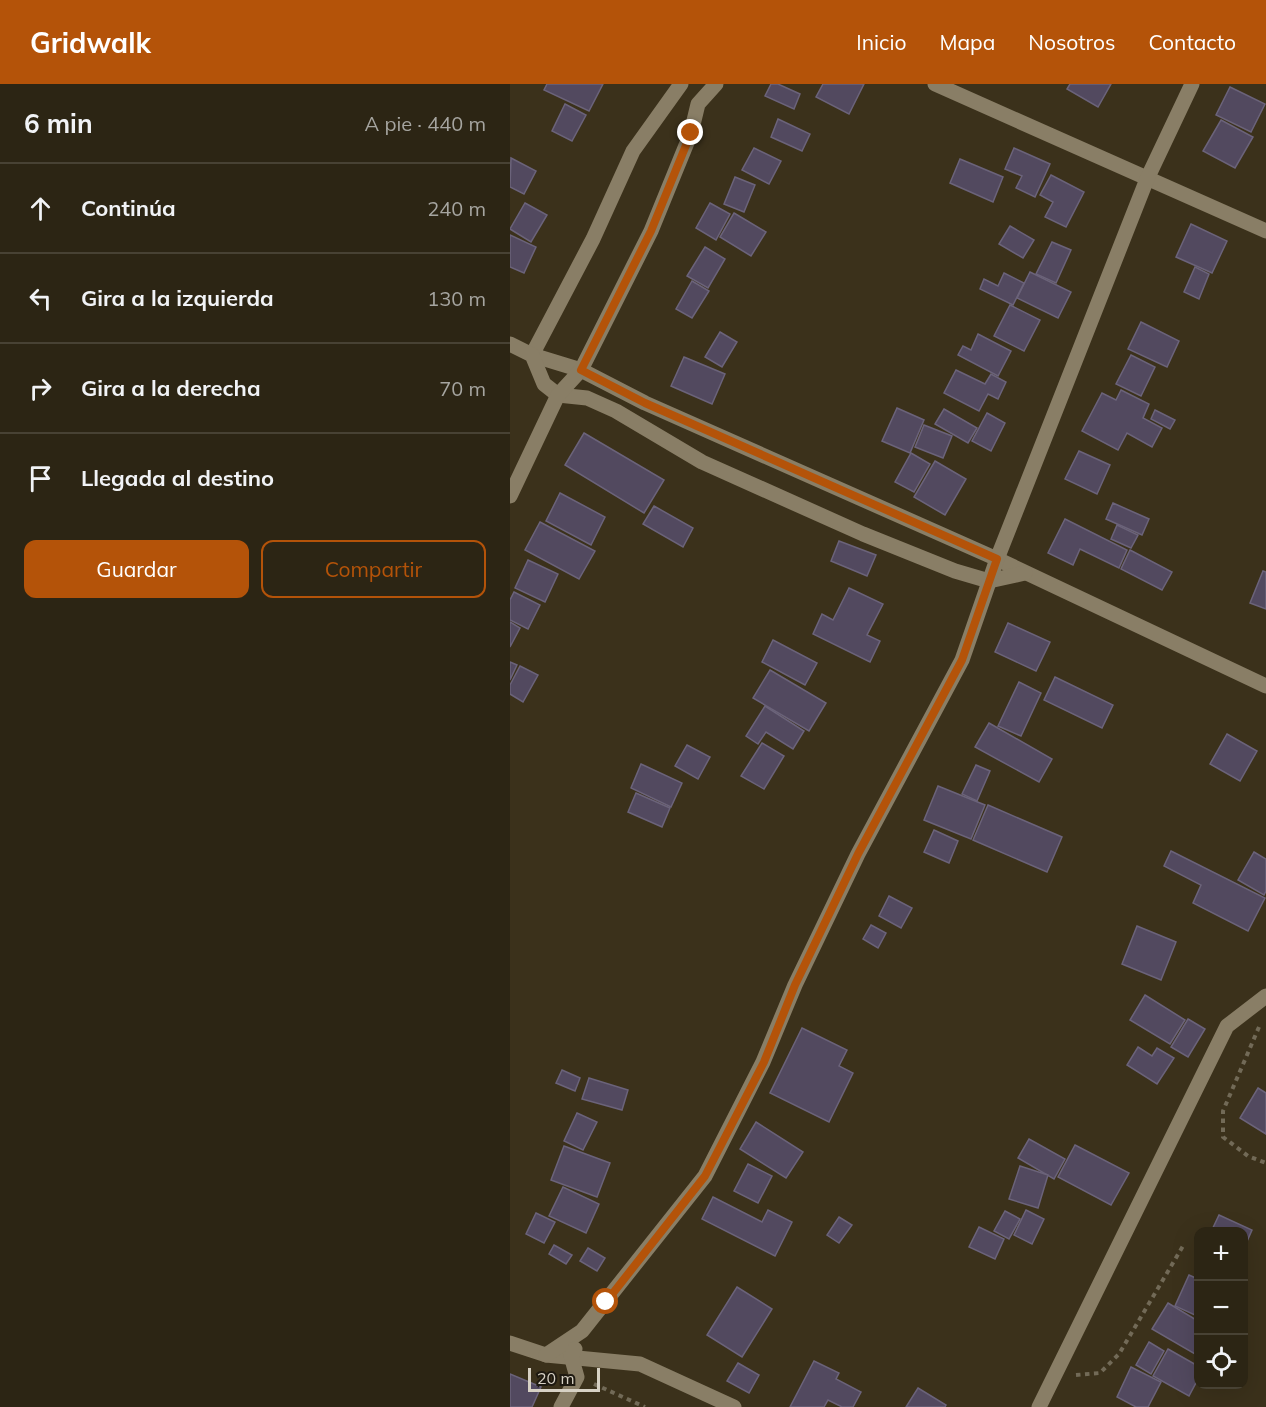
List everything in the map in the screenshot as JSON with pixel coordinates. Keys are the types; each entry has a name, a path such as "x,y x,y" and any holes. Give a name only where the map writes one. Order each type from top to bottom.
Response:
{"street":[{"path":"532,355 593,238 633,151 681,84"},
{"path":"510,496 544,429 558,394 581,370 651,231 691,133 698,104 716,84"},
{"path":"935,84 1266,231"},
{"path":"561,1407 577,1377 571,1356 582,1331 705,1176 764,1062 795,985 858,854 962,660 997,559 1147,179 1192,84"},
{"path":"510,344 532,355 581,370 645,403 997,559 1266,686"},
{"path":"532,355 544,384 558,394 587,398 616,411 702,462 863,534 956,571 989,581 1025,573"},
{"path":"1039,1407 1227,1026 1266,996"},
{"path":"546,1355 582,1331"},
{"path":"510,1342 546,1355 640,1364 734,1407"}],"path":[{"path":"1261,1020 1223,1111 1223,1137 1248,1156 1266,1163"},
{"path":"1049,1386 1078,1374 1100,1373 1119,1354 1183,1246"},
{"path":"577,1377 645,1407"}],"building":[{"path":"547,84 603,84 589,111 544,90"},
{"path":"771,84 778,84 800,94 794,109 765,96"},
{"path":"823,84 864,84 849,114 816,97"},
{"path":"1070,84 1111,84 1098,107 1067,89"},
{"path":"1230,87 1265,104 1251,132 1216,115"},
{"path":"565,104 586,115 572,141 552,131"},
{"path":"778,119 810,134 802,151 771,137"},
{"path":"1221,120 1253,137 1235,168 1203,151"},
{"path":"754,148 781,161 769,184 742,170"},
{"path":"1014,148 1050,164 1035,197 1016,188 1022,176 1005,169"},
{"path":"511,158 536,171 524,194 510,187"},
{"path":"960,159 1003,177 993,202 950,183"},
{"path":"1051,175 1084,192 1066,227 1045,217 1053,202 1040,195"},
{"path":"735,177 755,185 744,212 724,204"},
{"path":"525,203 547,215 531,242 510,229"},
{"path":"710,203 730,214 716,240 696,228"},
{"path":"734,213 766,232 751,256 720,237"},
{"path":"1191,224 1227,241 1212,273 1176,257"},
{"path":"1010,226 1034,240 1023,258 999,244"},
{"path":"510,235 536,247 524,273 510,267"},
{"path":"1052,242 1071,250 1056,283 1036,274"},
{"path":"705,247 725,259 708,288 687,276"},
{"path":"1195,267 1209,274 1199,299 1184,292"},
{"path":"1030,272 1071,292 1058,318 1017,298"},
{"path":"1004,273 1024,283 1013,305 980,289 984,279 998,286"},
{"path":"692,281 709,291 692,318 676,309"},
{"path":"1010,305 1040,320 1024,351 994,336"},
{"path":"1141,322 1179,341 1167,367 1128,349"},
{"path":"720,332 737,342 722,367 705,357"},
{"path":"978,334 1011,351 998,376 958,355 963,346 971,350"},
{"path":"1131,355 1155,367 1141,396 1116,384"},
{"path":"684,357 725,374 712,404 671,386"},
{"path":"956,370 985,384 991,374 1006,382 998,399 988,394 979,411 944,393"},
{"path":"1121,390 1149,404 1143,418 1162,428 1152,447 1127,433 1118,450 1082,431 1102,393 1116,400"},
{"path":"897,408 924,420 910,453 882,441"},
{"path":"944,409 977,428 968,443 935,424"},
{"path":"1155,410 1175,420 1170,429 1151,419"},
{"path":"987,413 1005,423 991,451 972,441"},
{"path":"924,425 952,436 943,458 915,447"},
{"path":"584,433 664,480 644,513 565,465"},
{"path":"1079,451 1110,465 1097,494 1065,479"},
{"path":"911,453 930,464 914,492 895,482"},
{"path":"935,461 966,479 945,515 914,497"},
{"path":"560,493 605,517 591,545 546,521"},
{"path":"1113,503 1149,519 1142,535 1106,519"},
{"path":"654,506 693,528 683,547 643,524"},
{"path":"1065,519 1127,550 1119,568 1080,549 1073,565 1048,553"},
{"path":"540,522 595,551 579,579 525,550"},
{"path":"1117,525 1138,535 1131,548 1111,539"},
{"path":"839,541 876,555 867,576 831,561"},
{"path":"1130,550 1172,572 1162,590 1121,569"},
{"path":"528,560 558,574 545,602 515,588"},
{"path":"1263,571 1266,572 1266,609 1250,603"},
{"path":"849,588 883,604 867,635 880,641 870,662 813,634 822,614 833,620"},
{"path":"514,592 540,605 528,629 510,620 510,600"},
{"path":"510,622 520,628 510,647"},
{"path":"1008,623 1050,642 1036,671 995,652"},
{"path":"773,640 817,663 805,685 762,662"},
{"path":"510,662 517,665 510,680"},
{"path":"520,666 538,675 523,702 510,694 510,685"},
{"path":"770,670 826,703 809,731 753,698"},
{"path":"1055,677 1113,705 1102,728 1044,700"},
{"path":"1019,682 1041,693 1021,736 998,726"},
{"path":"765,706 804,731 793,749 766,732 758,744 746,736"},
{"path":"989,723 1052,759 1039,782 975,747"},
{"path":"1227,734 1257,751 1240,781 1210,764"},
{"path":"762,743 784,756 764,789 741,776"},
{"path":"687,745 710,757 698,779 675,766"},
{"path":"641,764 682,783 671,807 631,788"},
{"path":"976,765 990,771 977,801 962,794"},
{"path":"938,786 985,805 971,839 924,820"},
{"path":"636,793 670,808 662,827 628,812"},
{"path":"988,805 1062,837 1047,872 973,840"},
{"path":"934,830 958,841 949,863 924,852"},
{"path":"1171,851 1265,898 1248,931 1193,903 1201,885 1164,866"},
{"path":"1254,852 1266,859 1264,895 1238,880"},
{"path":"889,896 912,908 901,928 879,916"},
{"path":"871,925 886,933 878,948 863,939"},
{"path":"1137,926 1176,942 1161,980 1122,964"},
{"path":"1145,995 1185,1020 1170,1044 1130,1020"},
{"path":"1188,1019 1205,1029 1188,1057 1171,1047"},
{"path":"802,1028 847,1050 839,1066 853,1073 829,1122 770,1093"},
{"path":"1138,1047 1152,1056 1157,1048 1174,1058 1157,1084 1127,1065"},
{"path":"562,1070 580,1078 575,1091 556,1083"},
{"path":"589,1078 628,1090 622,1110 582,1099"},
{"path":"1258,1088 1266,1093 1266,1134 1240,1118"},
{"path":"577,1113 597,1122 583,1150 564,1141"},
{"path":"756,1122 803,1152 786,1178 740,1149"},
{"path":"1029,1139 1065,1159 1054,1179 1018,1158"},
{"path":"1075,1145 1129,1173 1111,1205 1058,1177"},
{"path":"564,1146 610,1163 597,1197 551,1180"},
{"path":"748,1164 772,1176 758,1203 734,1191"},
{"path":"1020,1166 1048,1175 1038,1208 1009,1199"},
{"path":"563,1187 599,1204 586,1233 549,1216"},
{"path":"713,1197 762,1222 768,1210 792,1222 775,1256 702,1219"},
{"path":"1026,1210 1044,1219 1032,1244 1014,1235"},
{"path":"1005,1211 1020,1219 1009,1239 994,1231"},
{"path":"536,1213 555,1222 544,1243 526,1234"},
{"path":"1219,1215 1245,1227 1213,1227"},
{"path":"839,1217 852,1225 839,1243 827,1235"},
{"path":"979,1227 1004,1239 995,1259 969,1247"},
{"path":"554,1245 572,1255 566,1264 549,1254"},
{"path":"588,1248 605,1258 597,1271 580,1261"},
{"path":"1189,1275 1194,1277 1194,1315 1175,1306"},
{"path":"737,1287 772,1309 742,1357 707,1335"},
{"path":"1168,1303 1194,1319 1194,1353 1152,1329"},
{"path":"1149,1342 1164,1351 1151,1374 1136,1365"},
{"path":"1168,1349 1194,1364 1194,1387 1189,1396 1153,1376"},
{"path":"814,1361 839,1373 836,1379 861,1392 853,1407 842,1407 828,1400 824,1407 790,1407"},
{"path":"738,1363 759,1375 749,1393 727,1381"},
{"path":"1131,1367 1161,1382 1148,1407 1136,1407 1117,1397"},
{"path":"510,1374 541,1387 532,1407 510,1407"},
{"path":"918,1388 946,1405 945,1407 906,1407"}],"route":[{"path":"606,1302 705,1176 764,1062 795,985 858,854 962,660 997,559 717,436 581,370 651,231 691,133"}]}
